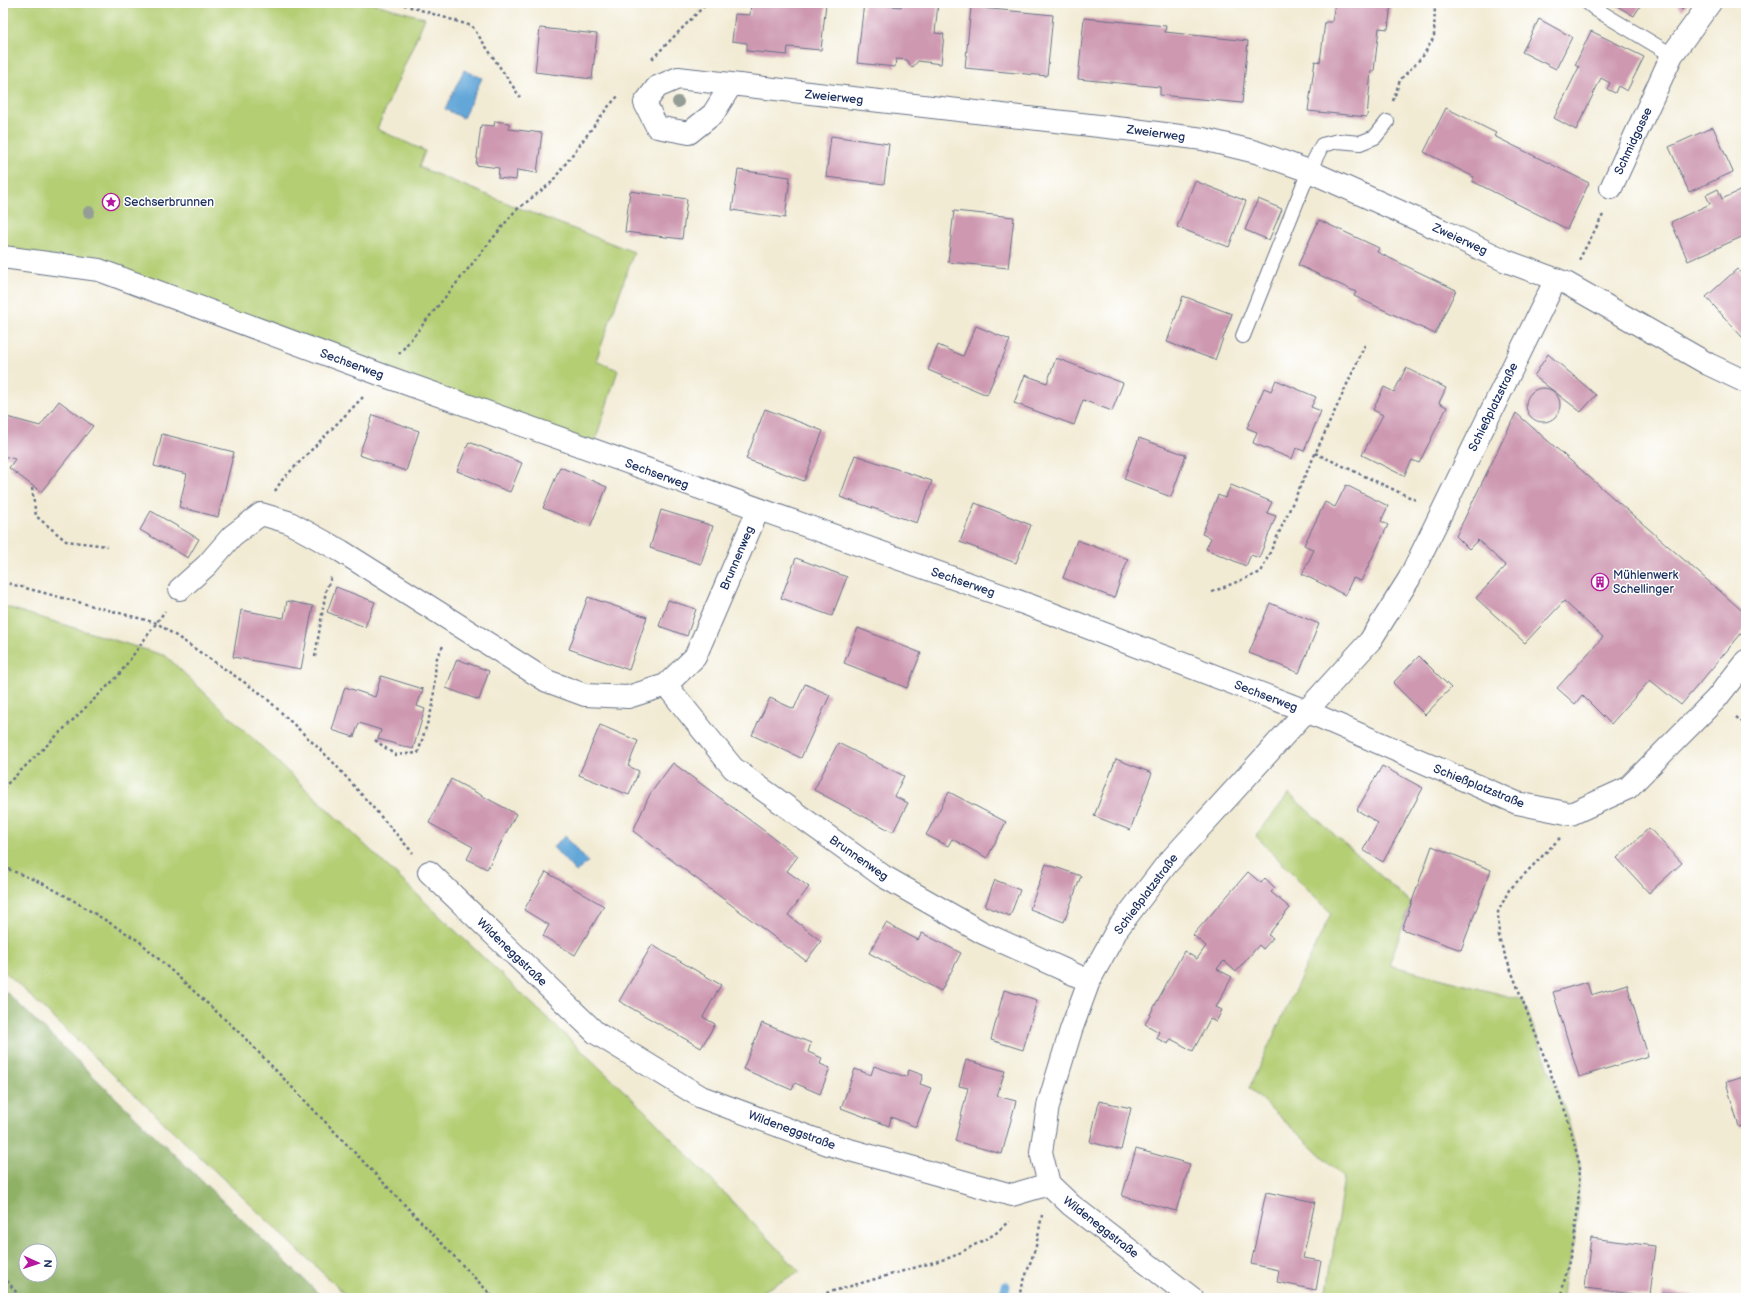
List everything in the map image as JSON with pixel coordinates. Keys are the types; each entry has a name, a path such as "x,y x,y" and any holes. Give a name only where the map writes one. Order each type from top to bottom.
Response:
{"street":[{"name":"Schmidgasse","path":"1611,188 1672,55 1710,3"},
{"name":"Zweierweg","path":"731,85 1203,139 1256,152 1309,171 1506,261 1561,281"},
{"name":"Sechserweg","path":"3,257 99,270 382,375 758,510 1029,605 1306,711"},
{"path":"1561,281 1708,364 1746,382"},
{"name":"Schießplatzstraße","path":"1049,1184 1041,1152 1048,1106 1071,1030 1090,981 1118,928 1166,865 1370,641 1409,579 1440,512 1561,281"},
{"name":"Brunnenweg","path":"454,624 547,681 585,695 628,697 666,686 695,657 758,510"},
{"path":"180,589 207,565 232,536 261,514 288,522 341,551 454,624"},
{"path":"1571,814 1628,788 1716,699 1746,661"},
{"name":"Brunnenweg","path":"666,686 733,768 883,876 983,933 1090,981"},
{"name":"Schießplatzstraße","path":"1306,711 1517,804 1571,814"},
{"name":"Wildeneggstraße","path":"429,872 596,1033 700,1097 828,1144 1012,1196 1049,1184 1071,1204 1192,1298"}],"lane":[{"path":"1588,3 1597,10 1672,55"},
{"path":"1243,336 1309,171 1322,145 1338,141 1360,143 1375,137 1387,122"}],"path":[{"path":"398,3 472,26 520,97"},
{"path":"658,53 708,3"},
{"path":"1387,122 1400,80 1423,56 1434,37 1435,3"},
{"path":"398,356 515,211 551,183 608,106"},
{"name":"Schmidgasse","path":"1561,281 1610,203 1611,188"},
{"path":"1212,592 1261,572 1364,345"},
{"path":"282,480 366,393"},
{"path":"1315,453 1440,512"},
{"path":"32,488 36,516 66,541 107,546"},
{"path":"315,657 326,590 341,551"},
{"path":"3,582 157,623 264,695 332,761 429,872"},
{"path":"3,788 118,676 180,589"},
{"path":"374,740 395,755 418,753 433,705 436,660 454,624"},
{"path":"1740,720 1746,725"},
{"path":"1562,1298 1563,1287 1574,1240 1578,1206 1580,1166 1567,1116 1499,939 1498,912 1509,890 1559,841 1571,814"},
{"path":"3,866 42,883 72,899 139,941 242,1035 494,1298"},
{"path":"1018,1298 1036,1246 1049,1184"},
{"path":"809,1298 952,1257 994,1234 1011,1219"},
{"path":"3,1276 21,1298"}],"green space":[{"path":"3,3 372,3 425,18 377,129 425,151 419,167 519,208 634,252 596,361 618,370 592,451 99,270 3,257"},
{"path":"3,606 166,656 642,1108 800,1272 749,1298 349,1298 3,970"},
{"path":"1289,794 1411,903 1389,965 1523,1000 1567,1116 1580,1166 1578,1206 1574,1240 1563,1287 1562,1298 1326,1298 1344,1177 1249,1088 1331,913 1256,836"},
{"path":"3,989 323,1298 3,1298"}],"water":[{"path":"464,70 482,78 463,118 445,109"},
{"path":"565,836 588,862 576,872 553,847"}],"building":[{"path":"751,3 826,3 821,50 788,47 787,55 747,51 747,43 732,41 735,14 750,15"},
{"path":"864,3 901,7 902,3 938,3 935,33 944,34 941,64 918,61 912,68 907,60 896,59 895,67 857,63"},
{"path":"1335,3 1391,3 1388,29 1379,28 1374,71 1371,71 1367,117 1308,111 1315,61 1320,62 1325,22 1332,22"},
{"path":"1612,3 1642,3 1634,16"},
{"path":"1675,3 1689,3 1682,10"},
{"path":"971,7 1053,15 1047,76 965,68"},
{"path":"1084,18 1166,26 1165,32 1248,41 1242,103 1160,95 1160,87 1078,79"},
{"path":"1539,19 1572,37 1556,69 1522,52"},
{"path":"540,28 597,34 592,79 535,72"},
{"path":"1591,31 1644,57 1627,91 1618,86 1615,93 1607,89 1610,83 1601,78 1576,130 1554,118 1579,67 1575,65"},
{"path":"1446,108 1496,133 1494,136 1589,183 1567,229 1472,181 1474,177 1424,152"},
{"path":"495,121 509,123 509,129 542,133 537,173 517,170 516,180 498,178 499,168 476,165 481,125 494,126"},
{"path":"1713,127 1733,172 1689,192 1669,147"},
{"path":"831,136 889,144 884,184 826,177"},
{"path":"738,170 790,177 785,218 732,210"},
{"path":"1195,181 1246,201 1229,247 1177,227"},
{"path":"1746,188 1746,235 1688,261 1671,222 1710,204 1706,195 1718,189 1722,199"},
{"path":"630,191 687,199 682,239 625,232"},
{"path":"1258,199 1282,209 1269,240 1245,230"},
{"path":"954,211 1014,217 1008,268 948,262"},
{"path":"1319,220 1379,248 1377,252 1456,290 1435,334 1354,296 1356,292 1298,265"},
{"path":"1737,269 1746,279 1746,334 1742,337 1706,297"},
{"path":"1183,296 1232,314 1215,360 1167,342"},
{"path":"976,326 1010,340 987,395 928,370 938,345 963,356"},
{"path":"1548,354 1596,395 1581,412 1534,376"},
{"path":"1056,358 1123,383 1112,411 1083,400 1074,425 1014,403 1025,375 1047,383"},
{"path":"1406,368 1446,388 1439,403 1447,407 1419,463 1412,460 1404,476 1362,455 1383,415 1373,410 1384,387 1394,392"},
{"path":"1276,380 1316,397 1311,407 1321,411 1304,451 1296,448 1292,459 1253,443 1257,432 1247,428 1264,388 1271,391"},
{"path":"1543,388 1555,393 1560,405 1555,417 1543,422 1531,417 1526,405 1531,393"},
{"path":"59,401 93,426 41,492 9,468 15,459 3,456 3,416 40,426"},
{"path":"765,409 823,431 804,481 746,459"},
{"name":"Mühlenwerk Schellinger","path":"1516,413 1746,614 1746,628 1681,705 1650,680 1611,724 1582,695 1575,704 1557,688 1603,637 1564,601 1525,643 1476,598 1506,566 1478,540 1469,549 1456,536"},
{"path":"373,415 419,431 406,471 359,455"},
{"path":"162,434 234,452 218,517 179,507 187,474 154,466"},
{"path":"1139,438 1186,455 1171,497 1124,479"},
{"path":"469,442 522,463 510,492 457,471"},
{"path":"855,455 932,481 917,523 840,497"},
{"path":"560,467 607,487 590,527 543,508"},
{"path":"1231,485 1272,502 1267,513 1276,516 1259,558 1251,555 1246,566 1206,549 1211,538 1202,534 1218,495 1225,498"},
{"path":"1346,485 1388,506 1381,521 1388,525 1361,581 1353,578 1345,595 1302,574 1314,550 1304,545 1325,502 1335,507"},
{"path":"975,503 1031,525 1016,563 960,542"},
{"path":"661,510 713,526 701,564 650,548"},
{"path":"151,511 199,539 188,558 140,530"},
{"path":"1077,540 1128,559 1114,598 1063,578"},
{"path":"796,558 847,577 832,616 781,598"},
{"path":"336,587 375,602 365,627 327,612"},
{"path":"588,597 647,617 629,670 569,649"},
{"path":"668,600 696,609 687,636 659,626"},
{"path":"287,601 313,606 301,669 233,657 241,610 284,618"},
{"path":"1270,603 1319,624 1299,673 1249,653"},
{"path":"858,628 921,653 907,688 844,663"},
{"path":"1419,656 1451,688 1425,715 1393,683"},
{"path":"457,659 489,671 479,700 446,688"},
{"path":"381,676 423,689 417,706 425,709 413,749 378,739 381,730 359,723 354,737 332,730 345,687 375,697"},
{"path":"805,684 830,695 801,758 752,735 770,698 794,709"},
{"path":"600,725 638,741 628,766 639,771 629,795 579,775"},
{"path":"838,743 904,776 894,796 908,803 893,832 814,790"},
{"path":"1116,759 1152,773 1130,830 1094,816"},
{"path":"673,763 798,856 787,871 809,887 788,915 821,941 806,961 633,831 650,794"},
{"path":"1382,766 1423,788 1383,862 1363,850 1378,823 1357,810"},
{"path":"451,779 516,814 487,869 467,859 473,847 429,823"},
{"path":"949,792 1006,822 987,858 952,839 948,846 926,835"},
{"path":"1649,828 1682,863 1649,893 1617,858"},
{"path":"1432,846 1491,870 1461,950 1402,929"},
{"path":"1046,864 1081,876 1064,922 1030,909"},
{"path":"546,872 604,906 575,955 543,936 549,925 524,910"},
{"path":"1248,872 1261,883 1265,878 1275,888 1271,892 1290,908 1268,935 1273,938 1263,949 1259,945 1236,972 1224,961 1217,969 1232,977 1216,1007 1222,1010 1216,1022 1210,1019 1193,1051 1171,1039 1168,1044 1156,1038 1159,1032 1145,1024 1184,951 1197,959 1206,946 1193,935"},
{"path":"995,880 1020,890 1010,916 985,906"},
{"path":"886,923 918,940 922,933 961,953 941,991 869,953"},
{"path":"652,945 721,985 703,1017 715,1024 701,1048 619,1001"},
{"path":"1587,982 1591,995 1627,984 1648,1056 1579,1077 1553,992"},
{"path":"1004,990 1037,1000 1023,1050 991,1040"},
{"path":"762,1023 811,1043 808,1052 822,1058 820,1064 830,1068 820,1094 795,1083 792,1090 743,1069"},
{"path":"966,1060 1005,1071 997,1096 1016,1101 1002,1154 955,1141 968,1088 959,1086"},
{"path":"874,1066 906,1077 909,1070 923,1075 920,1084 931,1088 916,1127 891,1117 889,1126 841,1108 855,1069 871,1075"},
{"path":"1746,1076 1746,1125 1739,1127 1726,1082"},
{"path":"1099,1101 1131,1108 1121,1150 1090,1142"},
{"path":"1136,1149 1190,1164 1176,1211 1122,1196"},
{"path":"1266,1192 1315,1202 1303,1258 1321,1261 1316,1290 1277,1282 1279,1270 1251,1264"},
{"path":"1591,1238 1655,1246 1649,1296 1585,1288"},
{"path":"1663,1292 1693,1295 1692,1298 1662,1298"}],"waterway":[{"path":"1002,1298 1006,1286"}],"place":[{"name":"Sechserbrunnen","path":"111,202"},
{"name":"Mühlenwerk Schellinger","path":"1600,582"}]}
